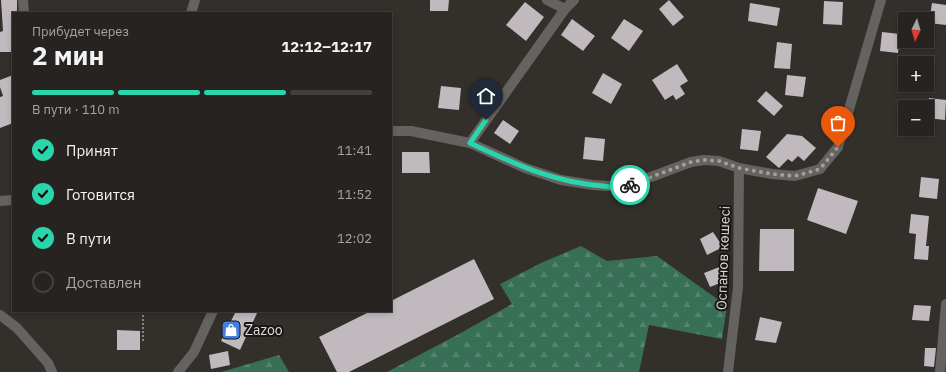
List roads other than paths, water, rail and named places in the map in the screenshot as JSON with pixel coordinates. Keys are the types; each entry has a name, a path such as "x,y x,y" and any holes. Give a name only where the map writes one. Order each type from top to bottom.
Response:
{"street":[{"path":"23,0 24,12"},
{"path":"191,12 195,0"},
{"path":"548,0 565,9"},
{"path":"470,143 565,9 574,0"},
{"path":"392,131 411,131 470,143 525,168 561,180 593,185 624,187 691,162 704,160 719,161 739,168 772,174 795,176 820,169 838,147 881,0"},
{"name":"Оспанов көшесі","path":"728,372 738,287 739,168"},
{"path":"0,201 12,200"},
{"path":"940,372 946,304"},
{"path":"178,372 194,352 213,312"},
{"path":"0,315 17,328 48,363 52,372"}],"place":[{"name":"Zazoo","path":"231,330"}]}
